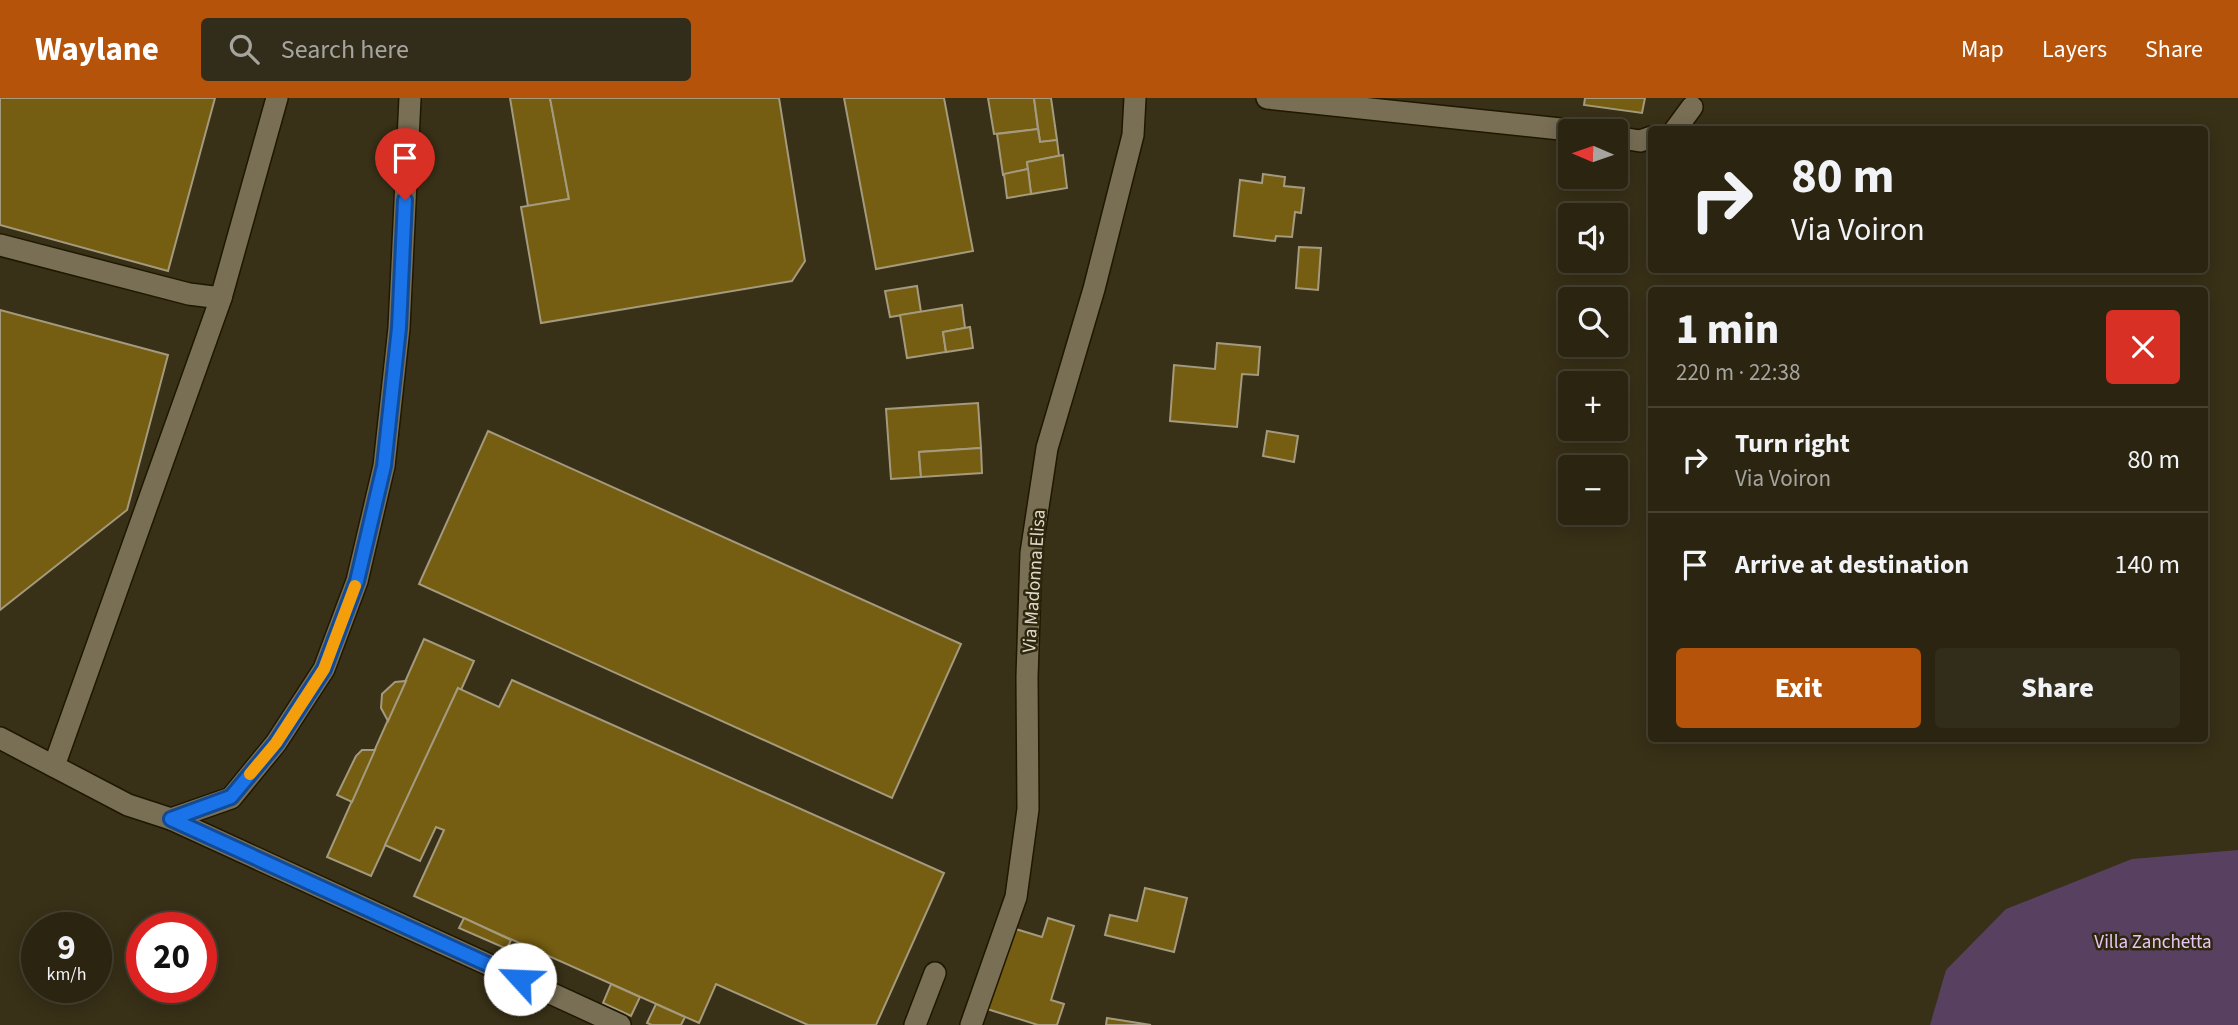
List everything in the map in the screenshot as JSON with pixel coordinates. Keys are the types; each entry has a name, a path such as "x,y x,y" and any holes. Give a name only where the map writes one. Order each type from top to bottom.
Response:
{"street":[{"path":"54,766 221,298 277,98"},
{"path":"171,819 231,797 276,743 324,669 357,581 386,452 399,328 410,98"},
{"name":"Via Madonna Elisa","path":"971,1025 1016,897 1028,809 1027,677 1031,553 1047,448 1094,289 1133,135 1135,98"},
{"path":"1267,98 1558,129"},
{"path":"1678,126 1692,107"},
{"path":"1628,139 1640,141 1648,138"},
{"path":"0,245 189,294 221,298"},
{"path":"0,738 128,805 171,819 620,1025"},
{"path":"915,1025 935,973"}],"green space":[{"name":"Villa Zanchetta","path":"2238,850 2238,1025 1930,1025 1946,970 2006,909 2132,859"}],"building":[{"path":"0,98 215,98 168,271 0,225"},
{"path":"510,98 550,98 569,199 528,206"},
{"path":"550,98 779,98 805,261 792,281 541,323 521,207 569,199"},
{"path":"844,98 944,98 973,251 876,269"},
{"path":"988,98 1034,98 1038,129 994,134"},
{"path":"1034,98 1051,98 1057,140 1040,142"},
{"path":"1585,98 1645,98 1642,113 1584,105"},
{"path":"1038,129 1040,142 1057,140 1059,156 1027,162 1028,169 1003,175 997,134"},
{"path":"1063,155 1067,188 1031,194 1027,162"},
{"path":"1028,169 1031,194 1007,198 1004,174"},
{"path":"1263,174 1285,177 1284,186 1304,188 1301,213 1295,212 1292,237 1276,236 1275,241 1234,236 1240,180 1262,183"},
{"path":"1299,247 1321,248 1318,290 1296,288"},
{"path":"917,286 921,312 890,317 885,291"},
{"path":"962,305 965,328 943,332 946,352 907,358 900,315"},
{"path":"0,310 168,355 127,510 0,610"},
{"path":"970,327 973,348 946,352 943,332"},
{"path":"1217,343 1260,347 1258,375 1242,374 1237,427 1170,421 1174,365 1215,369"},
{"path":"978,403 981,448 919,452 921,477 891,479 886,409"},
{"path":"488,431 961,644 892,798 419,584"},
{"path":"1267,431 1298,436 1294,462 1263,456"},
{"path":"981,448 982,473 921,477 919,452"},
{"path":"424,639 474,661 461,690 458,688 371,876 327,857"},
{"path":"512,680 944,873 876,1025 808,1025 716,984 699,1023 414,896 444,830 436,827 420,861 385,845 458,688 499,707"},
{"path":"406,681 388,721 381,708 382,694 395,682"},
{"path":"362,750 375,750 352,802 337,795 356,756"},
{"path":"1145,888 1187,898 1174,952 1105,935 1110,915 1137,921"},
{"path":"464,918 511,940 507,949 459,928"},
{"path":"1048,918 1074,926 1051,1000 1064,1004 1057,1025 1038,1025 984,1008 1009,927 1042,937"},
{"path":"611,984 640,997 631,1016 603,1003"},
{"path":"656,1004 685,1017 681,1025 647,1023"},
{"path":"1107,1018 1151,1025 1106,1025"}],"slow traffic":[{"path":"250,774 276,743 324,669 355,586"}],"route":[{"path":"405,200 399,328 384,466 357,581 324,669 276,743 231,797 171,819 520,979"}]}
